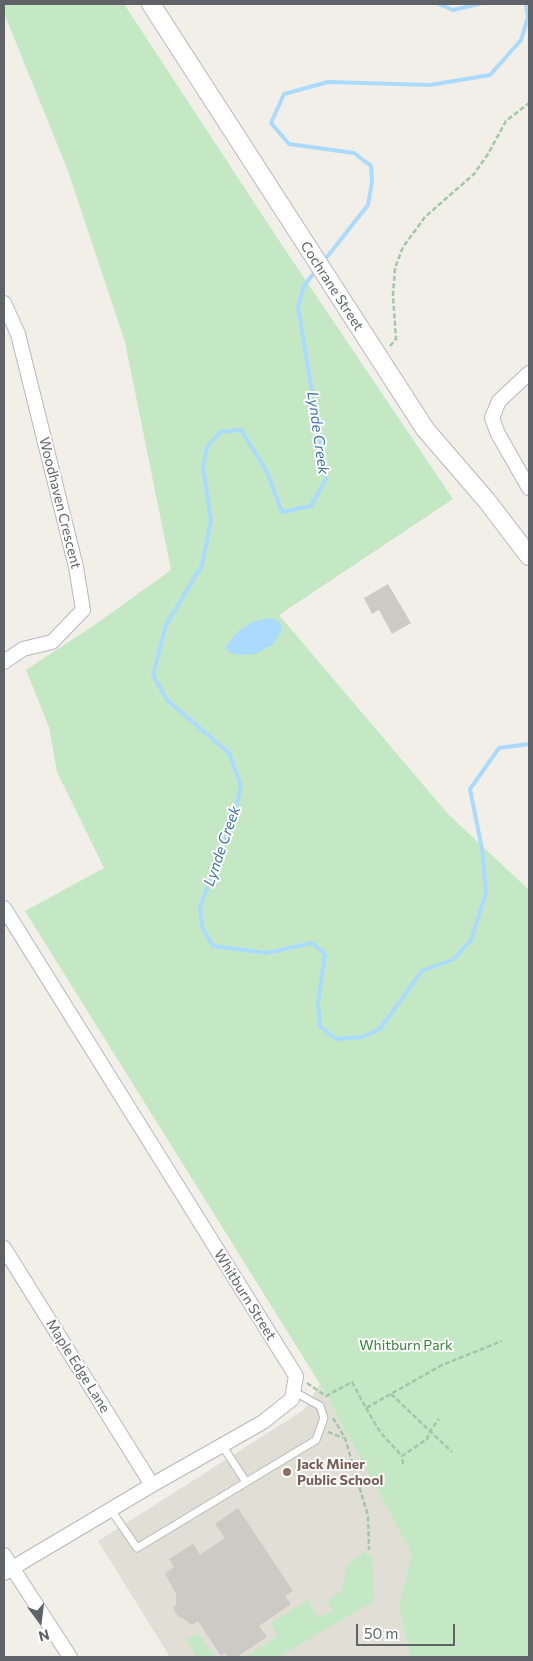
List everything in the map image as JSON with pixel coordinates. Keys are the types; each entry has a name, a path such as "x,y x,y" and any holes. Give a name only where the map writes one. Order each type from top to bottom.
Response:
{"street":[{"name":"Cochrane Street","path":"151,4 425,429 476,488 529,556"},
{"name":"Woodhaven Crescent","path":"4,303 18,334 76,567 83,610 52,642 23,649 4,662"},
{"path":"529,373 499,401 492,418 498,434 529,488"},
{"name":"Whitburn Street","path":"6,917 296,1376"},
{"name":"Maple Edge Lane","path":"4,1248 152,1485"},
{"path":"8,1570 263,1422 292,1399 296,1376"},
{"path":"4,1555 8,1570 70,1657"}],"lane":[{"path":"111,1510 137,1548 316,1440 324,1418 320,1406 293,1391"},
{"path":"222,1445 246,1482"}],"path":[{"path":"378,358 396,339 395,268 404,247 425,217 474,174 488,154 506,121 529,103"},
{"path":"366,1408 442,1365 502,1341"},
{"path":"296,1376 308,1388"},
{"path":"296,1376 326,1396 352,1382 380,1432 402,1456 403,1464"},
{"path":"391,1394 452,1452"},
{"path":"330,1413 345,1438 368,1516 369,1550"},
{"path":"402,1456 427,1439 430,1431 440,1419"},
{"path":"320,1428 345,1438"}],"shaded area":[{"name":"Jack Miner Public School","path":"320,1384 413,1555 399,1607 410,1657 170,1657 98,1541 304,1410"}],"green space":[{"name":"Whitburn Park","path":"4,4 124,4 282,245 453,499 279,615 448,814 529,890 529,1657 410,1657 399,1607 412,1554 320,1384 25,911 104,868 57,772 49,727 26,670 96,624 171,570 125,342 68,171 4,13"},
{"path":"364,1552 372,1556 374,1601 278,1657 245,1657 278,1636 271,1623 308,1600 318,1618 333,1611 327,1601 342,1591 346,1566"},
{"path":"198,1633 215,1657 196,1657 186,1640"}],"water":[{"path":"269,618 280,622 282,628 272,645 255,654 240,655 230,653 225,648 239,630 253,622"}],"building":[{"path":"388,584 411,623 392,634 379,610 372,614 364,598"},
{"path":"238,1508 293,1591 285,1596 291,1604 259,1626 267,1637 237,1657 228,1657 225,1653 221,1656 198,1621 192,1625 181,1617 179,1618 173,1608 176,1605 176,1594 165,1574 174,1567 169,1559 193,1544 200,1555 225,1538 215,1524"}],"waterway":[{"name":"Lynde Creek","path":"439,4 453,10 479,4"},
{"name":"Lynde Creek","path":"323,262 368,205 372,182 371,166 354,153 289,144 271,123 284,94 328,82 430,85 490,75 521,40 528,17 526,4"},
{"name":"Lynde Creek","path":"317,269 304,286 298,306 326,479 311,506 282,512 267,472 241,430 220,432 207,447 203,467 211,520 202,565 166,625 153,675 167,700 229,753 241,786 233,819 200,907 202,927 213,946 267,953 312,943 325,954 318,1004 320,1026 336,1039 363,1037 380,1029 422,971 454,959 471,940 486,893 482,849 470,789 499,748 529,744"}],"place":[{"name":"Jack Miner Public School","path":"287,1472"}]}
